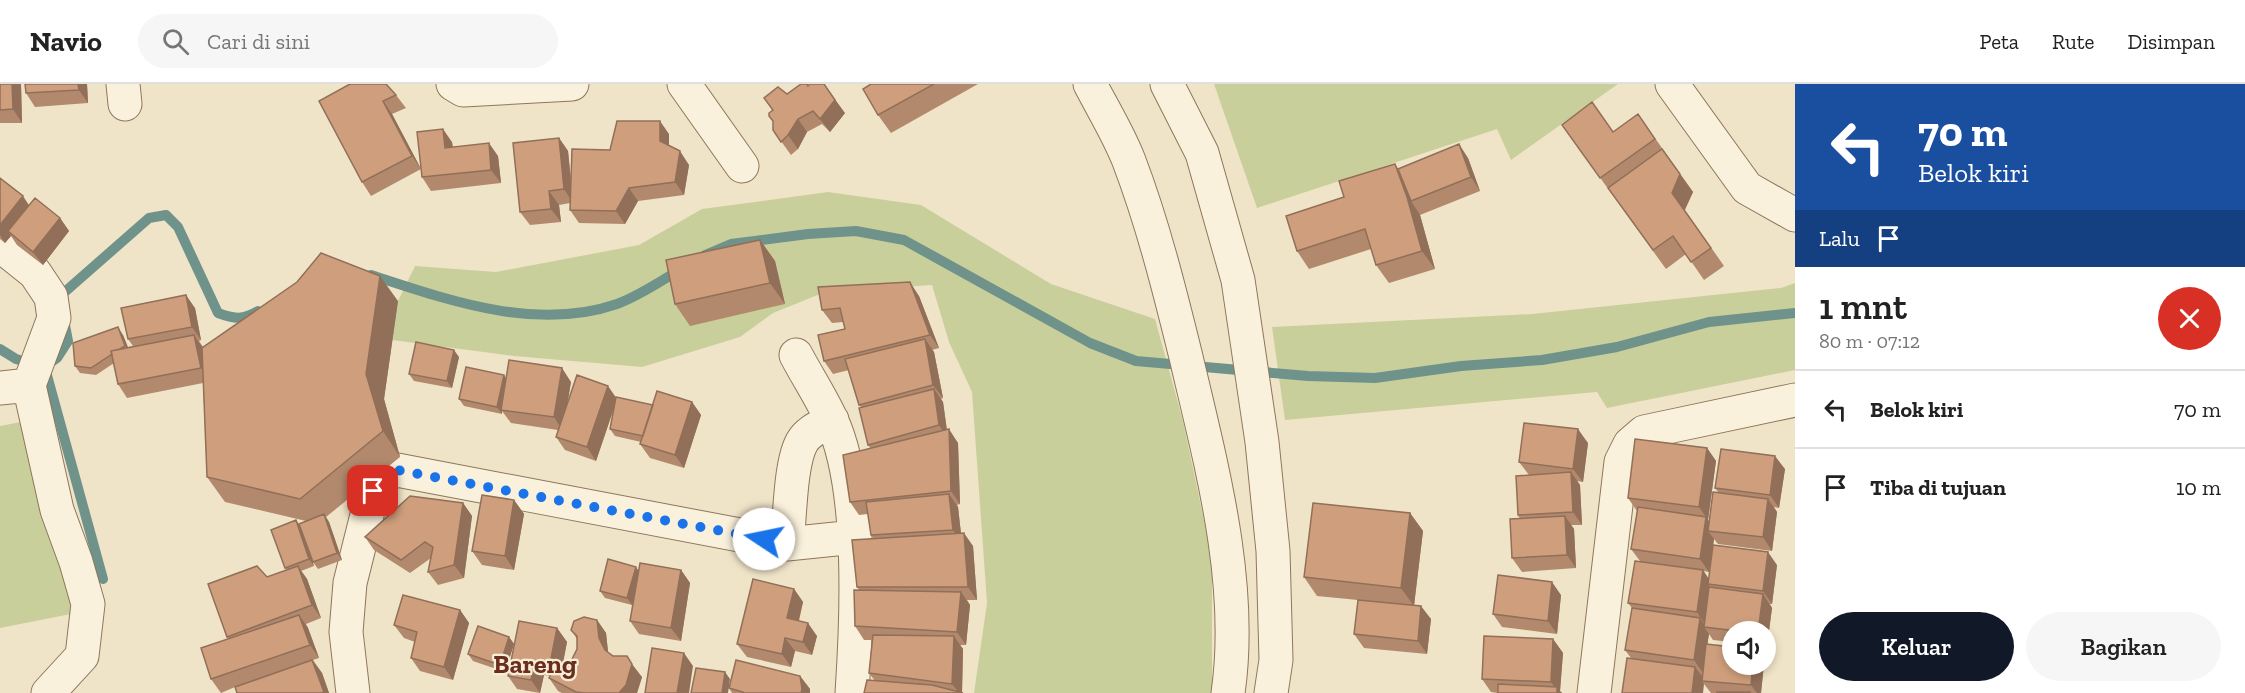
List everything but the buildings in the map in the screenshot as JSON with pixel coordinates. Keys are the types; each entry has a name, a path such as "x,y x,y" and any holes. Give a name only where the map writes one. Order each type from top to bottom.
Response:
{"street":[{"path":"453,84 463,90 572,84"},
{"path":"684,84 742,166"},
{"path":"1090,84 1129,160 1174,304 1207,440 1227,553 1232,664 1228,693"},
{"path":"1167,84 1202,153 1238,280 1262,442 1273,551 1276,660 1271,693"},
{"path":"1672,84 1747,188 1795,215"},
{"path":"0,245 35,273 51,297 54,318 43,348 15,387 76,562 88,604 82,656 74,693"},
{"path":"796,354 832,420 845,460 855,537 855,654 852,693"},
{"path":"1594,693 1621,462 1630,444 1644,432 1795,400"},
{"path":"787,544 796,458 802,441 812,430 832,420"},
{"path":"353,693 346,632 350,583 373,491 383,476 397,470 787,544 855,537"},
{"path":"48,693 82,656"}],"green space":[{"path":"1214,84 1618,84 1511,160 1497,129 1257,208"},
{"path":"828,192 921,205 1051,284 1155,319 1183,421 1212,558 1212,693 974,693 987,603 972,392 949,342 932,285 825,292 773,313 740,337 642,367 514,356 392,340 398,301 415,266 496,272 639,245 702,209"},
{"path":"1795,283 1795,370 1607,408 1597,392 1285,420 1272,327 1532,314 1781,288"},
{"path":"31,420 76,613 0,628 0,426"}],"waterway":[{"path":"61,302 59,297 149,218 166,215 178,227 218,313 238,318 258,311"},
{"path":"705,255 731,244 808,234 856,231 904,240 1090,343 1136,361 1308,376 1375,378 1461,366 1542,360 1617,347 1709,322 1795,313"},
{"path":"371,275 461,303 524,314 555,315 586,312 617,304 642,293 681,269"},
{"path":"47,365 57,358 68,341 64,320"},
{"path":"0,349 16,359 33,364"},
{"path":"45,368 103,579"}],"district":[{"name":"Bareng","path":"535,664"}],"route":[{"path":"373,491 383,476 397,470 764,539"}]}
